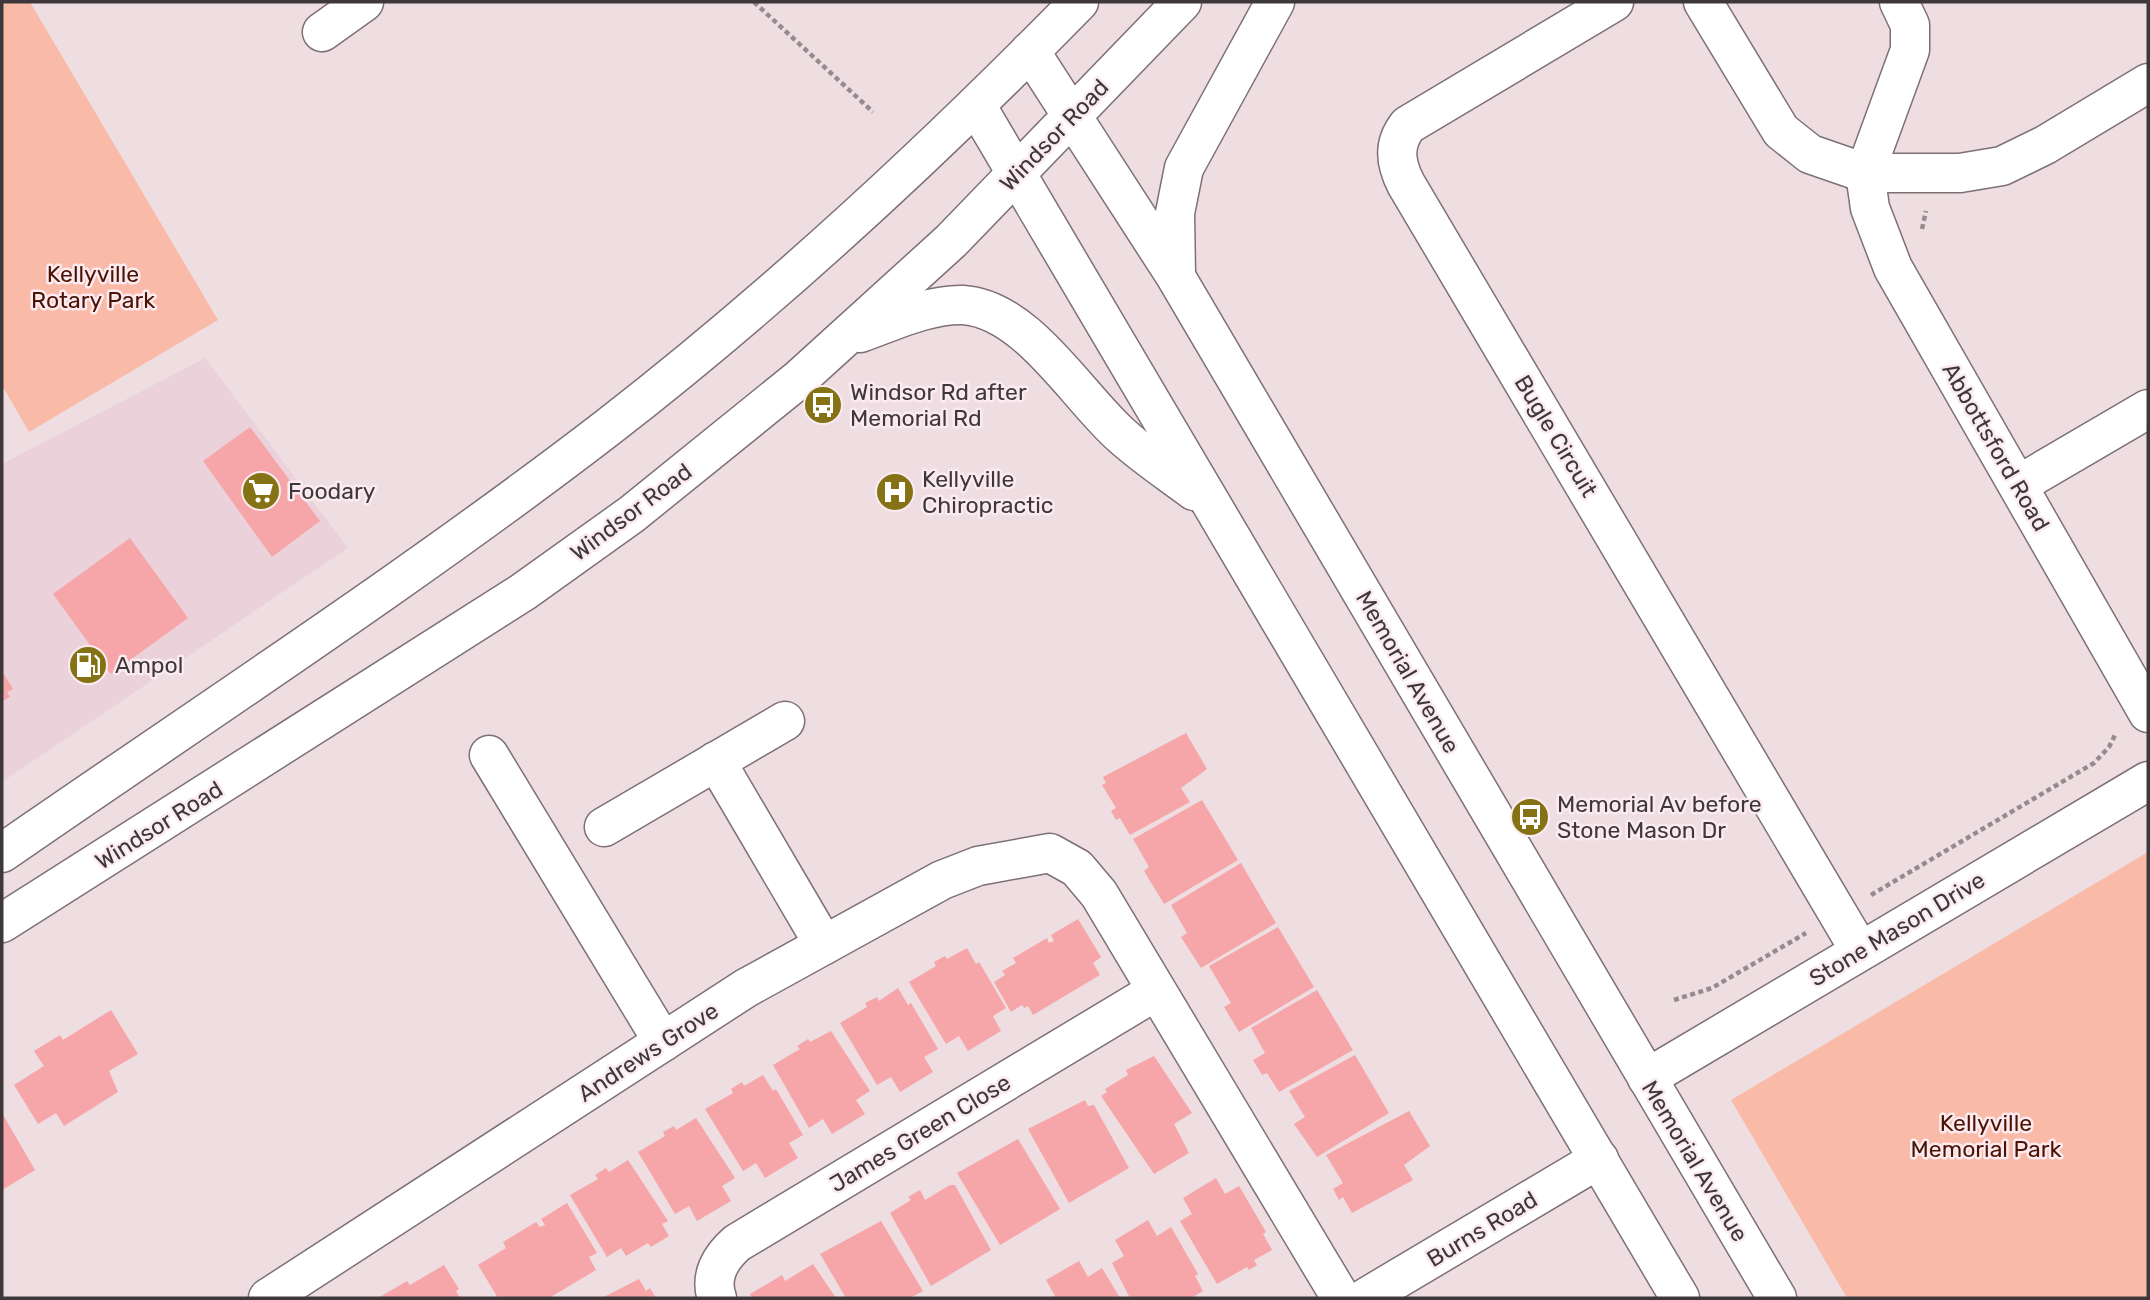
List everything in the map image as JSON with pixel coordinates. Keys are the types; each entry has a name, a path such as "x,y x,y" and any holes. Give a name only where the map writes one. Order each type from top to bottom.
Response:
{"main road":[{"path":"322,32 364,2"},
{"path":"2,853 487,519 610,425 789,277 975,105 1079,2"},
{"name":"Windsor Road","path":"2,923 523,592 632,514 848,337 951,241 1182,2"},
{"path":"1177,277 1175,213 1184,168 1275,2"},
{"name":"Bugle Circuit","path":"1614,2 1408,125 1399,136 1397,161 1406,184 1860,951"},
{"path":"1703,2 1781,131 1810,154 1866,173 1960,173 2002,166 2045,145 2148,83"},
{"path":"1866,173 1910,50 1910,25 1899,2"},
{"name":"Memorial Avenue","path":"1030,51 1177,277 1777,1298"},
{"path":"975,105 1680,1298"},
{"name":"Abbottsford Road","path":"1866,173 1870,208 1893,268 2018,485 2135,724"},
{"path":"848,337 938,307 964,305 987,310 1012,323 1121,435 1209,503"},
{"path":"2018,485 2148,409"},
{"path":"604,827 785,721"},
{"path":"489,755 663,1042"},
{"path":"716,761 824,944"},
{"name":"Stone Mason Drive","path":"1647,1078 2148,781"},
{"name":"Andrews Grove","path":"287,1293 747,988 942,880 978,866 1050,853 1071,863 1089,880 1156,991"},
{"path":"1156,991 1341,1298"},
{"name":"James Green Close","path":"717,1298 715,1276 719,1264 737,1243 1156,991"},
{"name":"Burns Road","path":"1365,1298 1599,1158"}],"path":[{"path":"754,2 873,112"},
{"path":"1674,1000 1712,988 2094,763 2109,747 2114,735 2135,724"}],"shaded area":[{"name":"Ampol","path":"205,358 348,548 2,782 2,464"}],"green space":[{"name":"Kellyville Rotary Park","path":"2,2 30,2 218,320 29,432 2,385"},
{"name":"Kellyville Memorial Park","path":"2148,852 2148,1298 1847,1298 1731,1100"}],"building":[{"name":"Foodary","path":"250,427 320,521 272,557 203,461"},
{"path":"130,538 188,618 111,674 53,594"},
{"path":"2,671 13,689 7,692 10,697 2,701"},
{"path":"1186,733 1207,769 1181,788 1190,802 1130,835 1120,818 1116,820 1111,811 1116,808 1102,785 1106,783 1103,777"},
{"path":"1202,800 1238,860 1164,904 1144,871 1149,867 1133,839"},
{"path":"1241,863 1276,923 1201,968 1181,937 1187,933 1171,905"},
{"path":"1078,919 1101,957 1093,963 1100,975 1033,1015 1028,1006 1024,1008 1022,1005 1011,1012 994,982 1005,975 1002,971 1016,963 1013,958 1047,938 1049,943 1054,941 1051,935"},
{"path":"1278,927 1314,987 1239,1032 1224,1007 1231,1003 1209,966"},
{"path":"967,948 976,964 979,962 1006,1008 993,1016 1001,1031 968,1051 959,1036 946,1044 909,982 936,966 934,962 945,956 947,959"},
{"path":"898,988 908,1005 911,1003 938,1049 924,1057 933,1072 900,1092 891,1077 877,1085 840,1023 867,1007 865,1003 877,997 879,1001"},
{"path":"1317,990 1353,1050 1279,1092 1267,1073 1262,1075 1253,1060 1265,1053 1251,1028"},
{"path":"111,1010 138,1054 109,1071 118,1092 64,1126 56,1113 38,1124 14,1085 44,1066 34,1051 60,1035 63,1040"},
{"path":"831,1031 870,1091 856,1100 865,1114 832,1134 823,1119 809,1128 773,1065 800,1049 797,1046 808,1039 810,1042"},
{"path":"1355,1055 1389,1113 1317,1157 1294,1124 1305,1117 1289,1091"},
{"path":"1154,1056 1192,1113 1174,1124 1189,1153 1154,1174 1101,1096 1107,1092 1105,1089 1128,1075 1126,1070"},
{"path":"763,1075 773,1091 776,1089 803,1135 789,1143 798,1158 765,1178 756,1163 743,1171 705,1109 733,1093 731,1089 742,1082 744,1086"},
{"path":"1085,1100 1088,1106 1094,1105 1129,1168 1069,1203 1028,1129"},
{"path":"1409,1111 1430,1146 1404,1165 1413,1180 1352,1213 1343,1197 1339,1200 1333,1189 1343,1183 1326,1155"},
{"path":"2,1113 35,1170 2,1190"},
{"path":"696,1118 735,1178 722,1186 731,1201 697,1221 689,1206 675,1214 638,1152 665,1136 663,1132 674,1126 676,1130"},
{"path":"1018,1139 1060,1209 1000,1245 957,1173"},
{"path":"628,1160 668,1221 662,1224 669,1236 651,1247 648,1243 626,1256 621,1248 607,1257 570,1195 598,1179 595,1175 606,1168 609,1172"},
{"path":"1216,1178 1225,1194 1239,1186 1266,1232 1263,1234 1272,1250 1254,1260 1257,1265 1249,1270 1247,1267 1217,1284 1180,1221 1192,1214 1183,1198"},
{"path":"950,1185 955,1185 991,1250 931,1286 890,1213 911,1200 908,1197 920,1190 925,1200"},
{"path":"567,1203 597,1253 589,1257 596,1270 549,1298 498,1298 478,1265 506,1248 503,1242 536,1222 540,1227 545,1225 541,1219"},
{"path":"1148,1220 1157,1236 1171,1227 1198,1274 1195,1276 1203,1291 1191,1298 1130,1298 1112,1263 1124,1256 1115,1240"},
{"path":"881,1221 923,1291 910,1298 846,1298 820,1254"},
{"path":"1079,1261 1088,1277 1102,1268 1120,1298 1051,1298 1055,1296 1046,1280"},
{"path":"813,1264 836,1298 752,1298 750,1294 782,1275 785,1281"},
{"path":"444,1265 459,1289 456,1291 460,1298 378,1298 407,1281 410,1285"},
{"path":"639,1279 646,1291 650,1288 656,1298 602,1298"}],"place":[{"name":"Windsor Rd after Memorial Rd","path":"823,405"},
{"name":"Foodary","path":"261,491"},
{"name":"Kellyville Chiropractic","path":"895,492"},
{"name":"Ampol","path":"88,665"},
{"name":"Memorial Av before Stone Mason Dr","path":"1530,817"}]}
